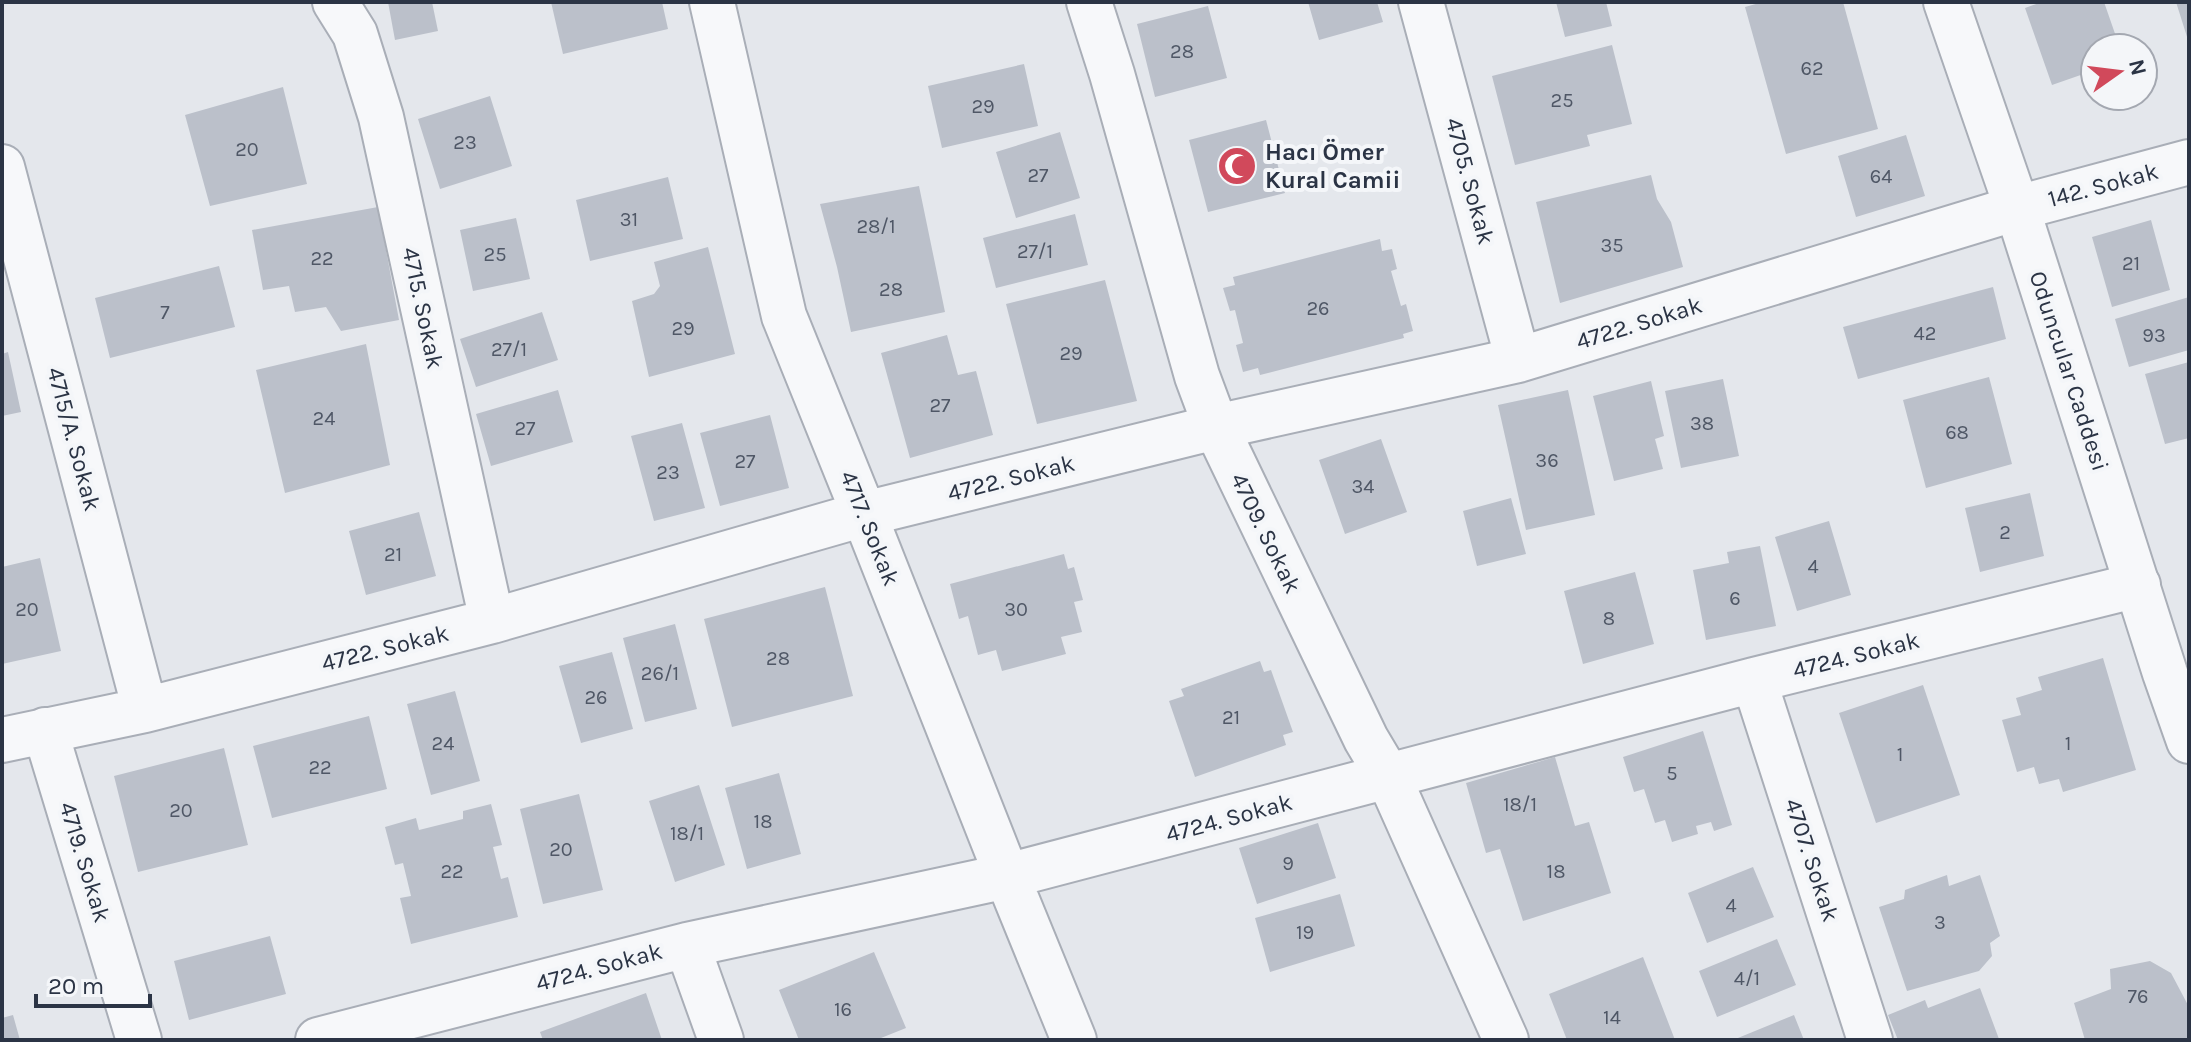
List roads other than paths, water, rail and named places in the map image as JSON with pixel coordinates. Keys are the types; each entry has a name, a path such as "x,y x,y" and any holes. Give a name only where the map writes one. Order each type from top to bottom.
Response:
{"street":[{"name":"4715. Sokak","path":"335,2 355,34 381,117 492,621"},
{"name":"4717. Sokak","path":"712,2 784,316 1074,1040"},
{"name":"4709. Sokak","path":"1089,2 1197,376 1216,427 1366,739 1388,776 1506,1040"},
{"name":"4705. Sokak","path":"1421,2 1518,360"},
{"name":"Oduncular Caddesi","path":"1946,2 2017,208 2138,585 2177,669 2189,741"},
{"name":"142. Sokak","path":"2017,208 2189,162"},
{"name":"4715/A. Sokak","path":"2,167 145,710"},
{"name":"4722. Sokak","path":"2,740 145,710 492,621 864,514 1216,427 1518,360 2017,208"},
{"name":"4724. Sokak","path":"318,1040 687,945 1007,876 1754,680 2138,585"},
{"name":"4707. Sokak","path":"1754,680 1870,1040"},
{"name":"4719. Sokak","path":"45,730 139,1040"},
{"path":"687,945 721,1040"}],"place":[{"name":"Hacı Ömer Kural Camii","path":"1237,166"}]}
